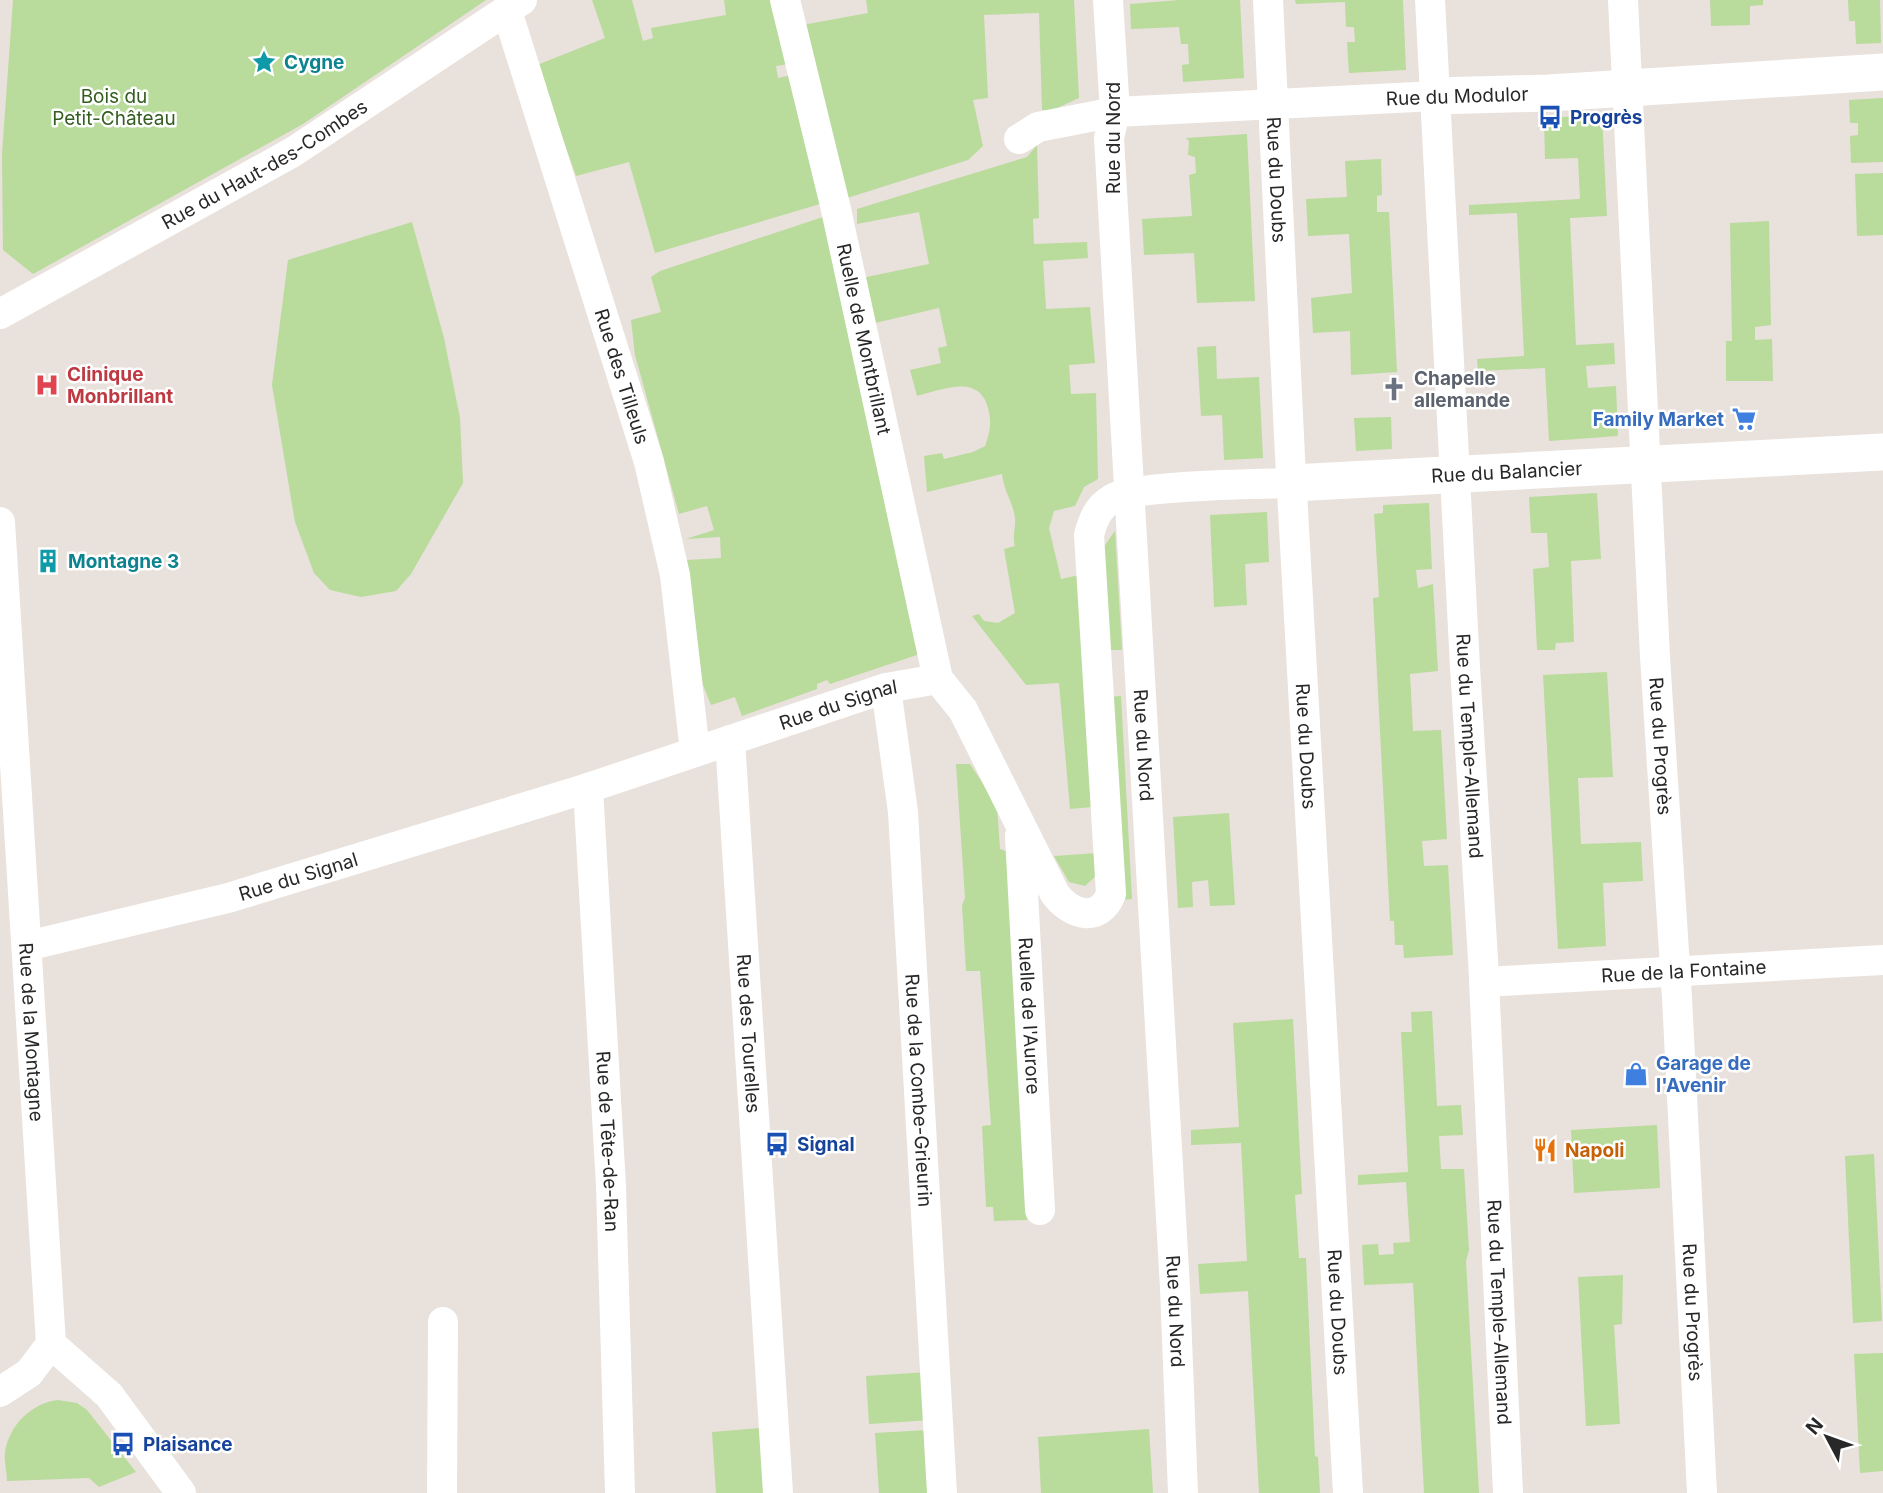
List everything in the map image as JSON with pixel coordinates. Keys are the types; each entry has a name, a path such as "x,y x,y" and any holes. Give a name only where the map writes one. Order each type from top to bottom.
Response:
{"street":[{"name":"Ruelle de Montbrillant","path":"785,0 835,205 938,679"},
{"name":"Rue du Nord","path":"1108,0 1115,112 1109,138 1175,1288 1183,1493"},
{"name":"Rue du Doubs","path":"1268,0 1348,1493"},
{"name":"Rue du Temple-Allemand","path":"1430,0 1484,982 1507,1493"},
{"name":"Rue du Progrès","path":"1623,0 1656,670 1675,971 1702,1493"},
{"name":"Rue du Haut-des-Combes","path":"0,314 293,152 515,5"},
{"name":"Rue des Tilleuls","path":"515,5 649,462 675,575 695,752"},
{"name":"Rue du Modulor","path":"1019,139 1038,127 1115,112 1628,88 1883,72"},
{"name":"Rue du Balancier","path":"1131,494 1455,473 1883,452"},
{"path":"938,679 963,710 1062,904 1081,914 1092,914 1106,905 1111,894 1089,535 1100,509 1113,497 1131,494"},
{"name":"Rue de la Montagne","path":"0,522 10,859 27,946 51,1344"},
{"name":"Rue du Signal","path":"27,946 228,898 588,788 886,688 938,679"},
{"name":"Rue de la Combe-Grieurin","path":"886,688 903,812 942,1493"},
{"name":"Rue des Tourelles","path":"730,740 778,1493"},
{"name":"Rue de Tête-de-Ran","path":"588,788 611,1186 620,1493"},
{"name":"Ruelle de l'Aurore","path":"1019,822 1040,1210"},
{"name":"Rue de la Fontaine","path":"1484,982 1883,960"},
{"path":"442,1493 443,1322"},
{"path":"0,1392 29,1373 51,1344 109,1395 181,1493"}],"green space":[{"name":"Bois du Petit-Château","path":"13,0 486,0 303,124 33,274 3,250 2,154"},
{"path":"592,0 632,0 643,41 653,38 651,28 726,15 724,0 772,0 789,64 776,66 778,78 792,75 820,204 655,253 629,162 576,176 537,65 605,38"},
{"path":"866,0 1074,0 1079,98 1053,110 1042,110 1039,13 984,15 988,98 973,100 983,146 968,160 847,198 797,26 868,13"},
{"path":"1179,0 1240,0 1244,78 1183,82 1182,65 1189,64 1188,44 1181,44 1179,27 1131,29 1130,4"},
{"path":"1295,0 1403,0 1406,70 1349,73 1347,42 1355,42 1354,27 1346,27 1345,2 1296,4"},
{"path":"1710,0 1763,0 1763,5 1750,6 1750,25 1711,26"},
{"path":"1848,0 1880,0 1881,43 1856,44 1855,21 1849,21"},
{"path":"1883,98 1883,162 1851,163 1850,136 1858,135 1858,123 1850,123 1849,100"},
{"path":"1602,115 1607,216 1570,218 1576,345 1614,343 1615,364 1586,366 1588,388 1616,386 1618,436 1549,441 1545,368 1478,371 1477,359 1524,356 1517,213 1469,215 1469,205 1580,199 1578,158 1545,159 1544,118"},
{"path":"1247,134 1255,301 1197,303 1194,253 1144,255 1142,219 1192,216 1189,175 1196,173 1195,157 1188,155 1189,141 1186,138"},
{"path":"1037,145 1039,218 1033,219 1034,244 1087,242 1088,258 1043,261 1046,309 1090,307 1095,363 1069,365 1071,394 1096,393 1098,479 1084,487 1075,506 1054,511 1049,528 1061,579 1084,574 1092,807 1070,809 1059,683 1026,685 972,616 979,614 984,621 998,623 1015,613 1004,549 1015,546 1015,518 1002,474 927,492 924,456 942,453 944,459 985,446 990,427 988,408 983,397 968,387 948,388 917,396 910,370 941,363 938,348 947,346 939,308 871,324 862,278 929,264 919,212 857,224 857,209 1027,157"},
{"path":"1381,159 1382,195 1377,196 1377,212 1389,212 1397,372 1351,375 1350,331 1313,333 1311,298 1352,293 1349,234 1308,236 1306,199 1347,197 1345,161"},
{"path":"1883,173 1883,235 1857,236 1855,174"},
{"path":"823,217 920,654 830,684 827,680 817,684 817,689 742,716 735,697 711,705 703,685 687,560 721,558 720,537 686,539 714,530 707,506 679,514 635,355 631,320 661,312 651,277 660,271"},
{"path":"1769,221 1771,325 1755,327 1755,340 1772,339 1773,381 1726,381 1726,341 1732,341 1730,223"},
{"path":"412,222 444,338 460,418 463,483 411,574 396,591 361,597 330,590 314,573 295,522 272,385 288,260"},
{"path":"1216,346 1217,379 1259,377 1263,458 1224,460 1222,415 1201,416 1197,347"},
{"path":"1391,417 1392,449 1356,451 1354,418"},
{"path":"1597,493 1601,559 1571,561 1574,642 1556,643 1555,650 1537,650 1533,569 1549,567 1547,533 1531,533 1529,497"},
{"path":"1429,503 1432,569 1416,570 1418,588 1433,584 1438,671 1410,674 1413,731 1441,730 1447,839 1422,841 1424,866 1448,865 1453,955 1404,958 1403,945 1395,945 1394,921 1390,921 1373,598 1379,597 1374,514 1383,513 1383,505"},
{"path":"1267,512 1269,562 1245,564 1247,605 1214,607 1210,515"},
{"path":"1115,531 1122,650 1109,650 1103,548"},
{"path":"1607,672 1613,777 1578,778 1581,844 1641,842 1643,881 1603,883 1606,946 1558,949 1543,675"},
{"path":"1121,696 1132,899 1122,900 1109,697"},
{"path":"956,764 970,764 997,805 1000,849 1008,852 1027,1220 994,1221 993,1207 986,1207 982,1126 991,1125 980,971 966,971 962,905 965,898"},
{"path":"1229,813 1235,905 1210,906 1208,880 1192,882 1193,907 1178,908 1173,817"},
{"path":"1097,853 1097,875 1085,886 1069,882 1054,856"},
{"path":"1432,1011 1437,1106 1461,1105 1463,1135 1439,1136 1441,1169 1464,1169 1469,1250 1466,1261 1479,1493 1424,1493 1413,1283 1364,1285 1362,1245 1378,1244 1379,1255 1394,1254 1393,1243 1410,1242 1406,1182 1358,1185 1358,1175 1408,1172 1401,1032 1412,1032 1411,1012"},
{"path":"1293,1019 1302,1194 1295,1195 1299,1258 1306,1258 1315,1456 1318,1457 1320,1493 1259,1493 1248,1291 1200,1294 1198,1264 1247,1261 1241,1143 1191,1145 1191,1130 1239,1127 1233,1023"},
{"path":"1657,1125 1660,1188 1574,1193 1571,1130"},
{"path":"1874,1154 1882,1321 1853,1323 1845,1156"},
{"path":"1623,1275 1622,1324 1614,1325 1620,1424 1586,1426 1578,1277"},
{"path":"1883,1353 1883,1471 1860,1473 1854,1354"},
{"path":"929,1372 932,1420 869,1424 866,1376"},
{"path":"58,1400 77,1403 87,1410 136,1472 99,1487 89,1478 7,1481 5,1452 11,1433 31,1411"},
{"path":"760,1428 764,1493 716,1493 712,1432"},
{"path":"1149,1429 1153,1493 1041,1493 1038,1437"},
{"path":"928,1430 931,1493 879,1493 875,1433"}],"place":[{"name":"Cygne","path":"264,62"},
{"name":"Progrès","path":"1550,117"},
{"name":"Clinique Monbrillant","path":"47,385"},
{"name":"Chapelle allemande","path":"1394,389"},
{"name":"Family Market","path":"1744,419"},
{"name":"Montagne 3","path":"48,561"},
{"name":"Garage de l'Avenir","path":"1636,1074"},
{"name":"Signal","path":"777,1144"},
{"name":"Napoli","path":"1545,1150"},
{"name":"Plaisance","path":"123,1444"}]}
